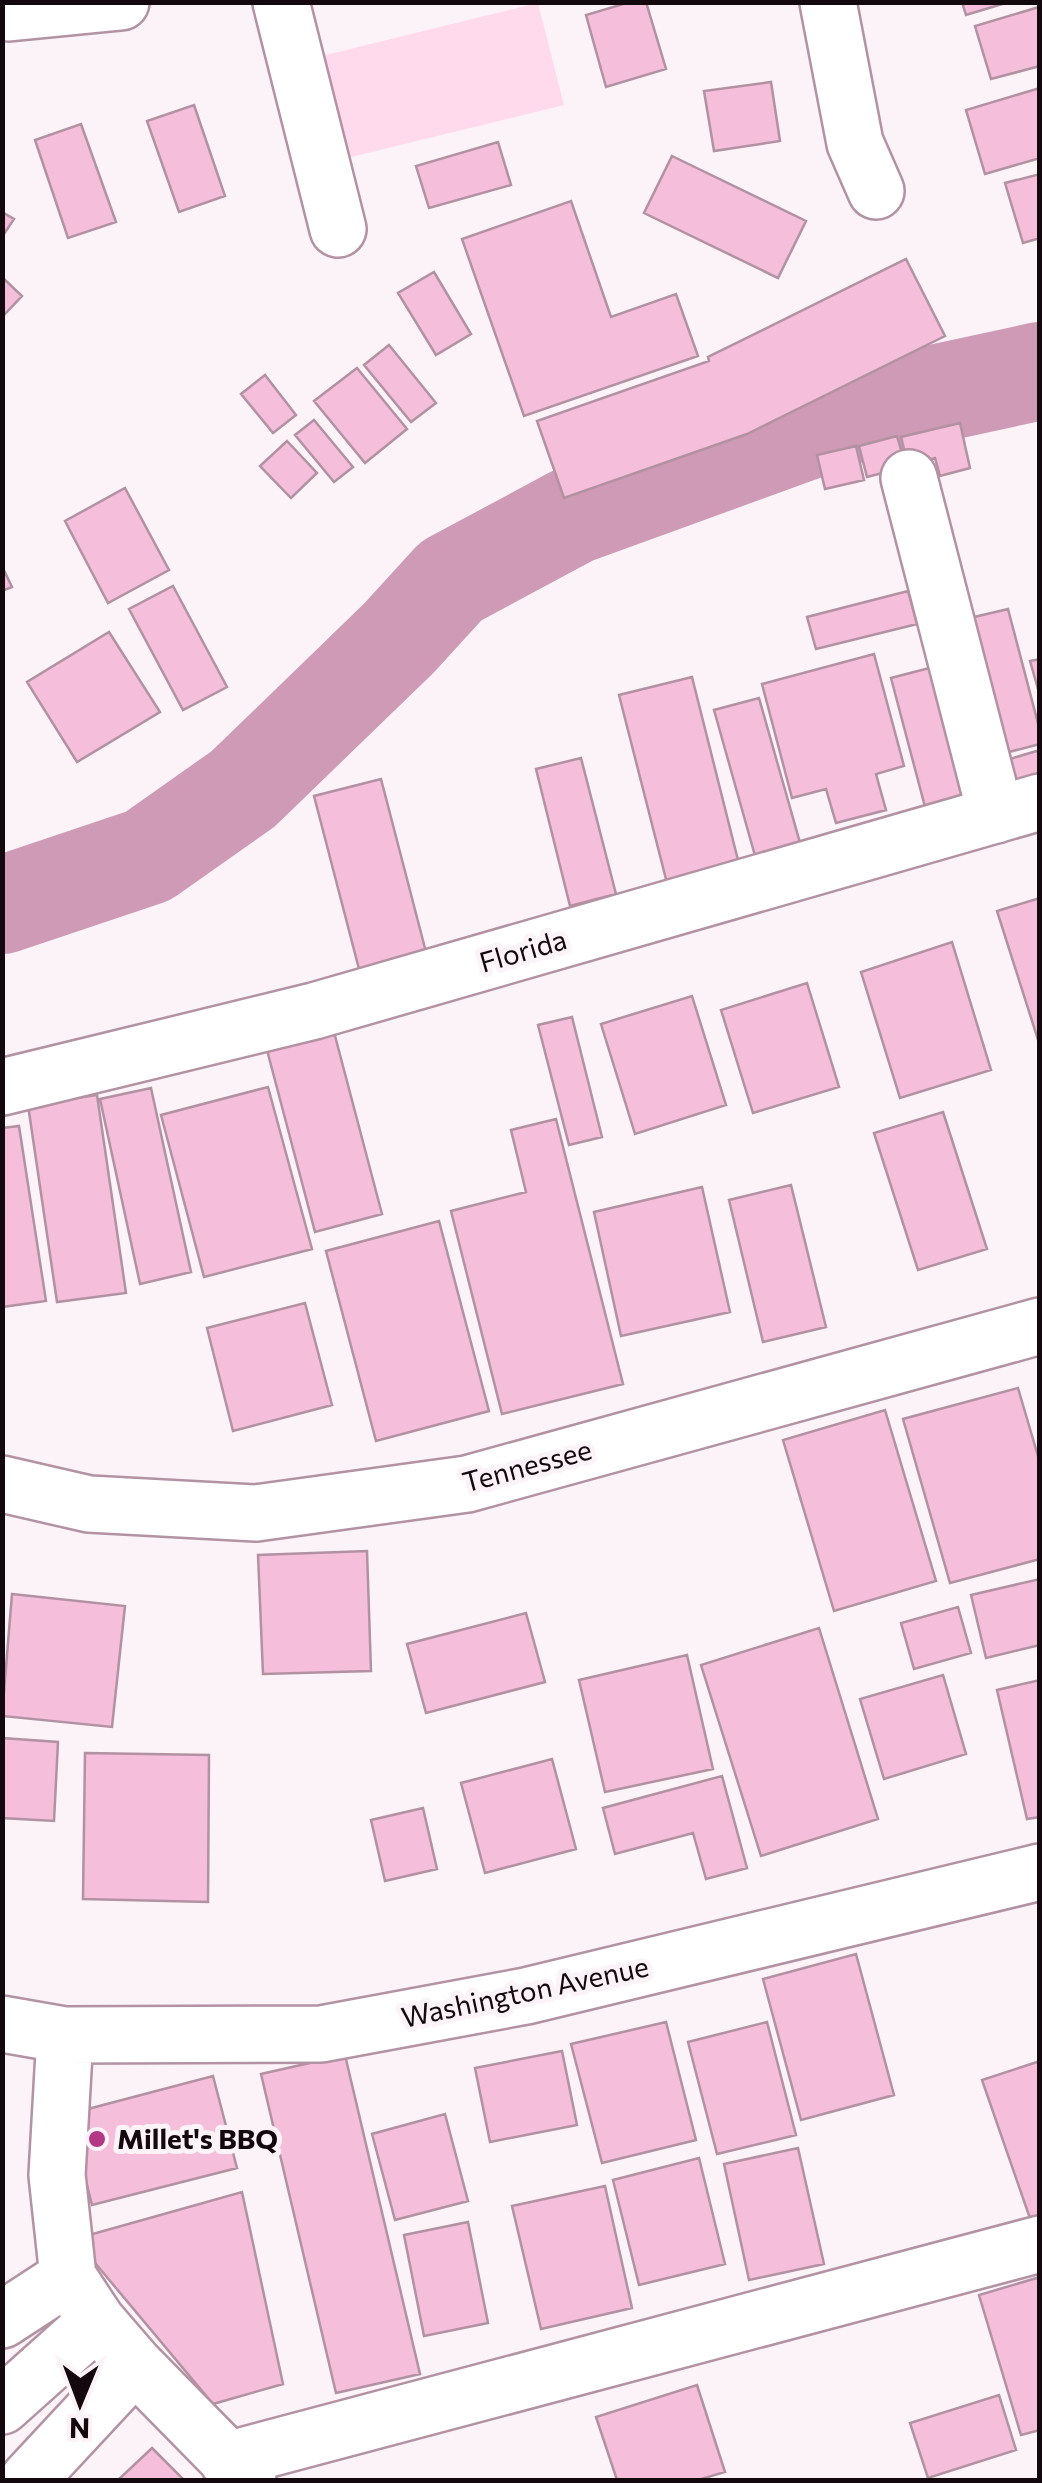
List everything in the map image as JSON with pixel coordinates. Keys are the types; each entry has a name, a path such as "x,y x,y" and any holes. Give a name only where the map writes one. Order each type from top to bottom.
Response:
{"street":[{"path":"5,13 121,2"},
{"path":"280,2 338,228"},
{"path":"828,2 855,143 876,191"},
{"path":"909,478 1018,809"},
{"name":"Florida","path":"2,1087 314,1011 1018,809"},
{"name":"Tennessee","path":"2,1484 89,1504 256,1512 467,1484 1040,1326"},
{"name":"Washington Avenue","path":"2,2024 65,2036 321,2034 526,1996 1040,1872"},
{"path":"65,2036 57,2175 82,2299 135,2365 238,2470 1040,2244"},
{"path":"2,2320 82,2299"},
{"path":"2,2406 82,2299"},
{"path":"28,2480 135,2365"}],"shaded area":[{"path":"538,3 564,105 343,159 318,57"}],"building":[{"path":"630,2 646,2 666,69 606,87 586,15"},
{"path":"962,2 1009,2 966,15"},
{"path":"1039,7 1040,66 991,79 975,26"},
{"path":"771,82 780,141 714,151 704,91"},
{"path":"1040,88 1040,158 985,174 966,110"},
{"path":"194,105 225,196 179,212 147,121"},
{"path":"81,124 116,222 68,238 35,140"},
{"path":"498,142 511,185 429,208 416,166"},
{"path":"672,156 806,221 778,278 644,213"},
{"path":"1040,174 1040,238 1023,243 1005,183"},
{"path":"571,201 611,317 676,294 698,356 524,416 462,239"},
{"path":"2,212 14,219 2,237"},
{"path":"906,259 945,336 747,434 564,498 537,421 709,361 708,357"},
{"path":"434,272 471,334 436,355 398,293"},
{"path":"2,279 22,296 2,317"},
{"path":"389,345 436,403 411,422 364,365"},
{"path":"357,368 407,429 365,463 314,401"},
{"path":"265,375 296,415 273,433 241,394"},
{"path":"314,420 353,467 334,482 295,435"},
{"path":"960,423 970,468 940,476 935,458 908,465 901,437"},
{"path":"897,436 906,467 867,477 859,446"},
{"path":"287,441 317,473 291,498 260,466"},
{"path":"856,446 864,480 825,489 817,455"},
{"path":"125,488 169,570 108,603 65,521"},
{"path":"2,566 12,587 2,591"},
{"path":"173,586 227,687 183,710 129,609"},
{"path":"908,591 917,624 816,649 807,617"},
{"path":"1008,609 1040,744 1005,753 970,618"},
{"path":"109,632 160,712 77,762 27,682"},
{"path":"874,654 904,766 876,774 886,810 836,823 826,789 792,798 762,684"},
{"path":"1040,659 1040,696 1030,661"},
{"path":"937,666 975,810 929,822 891,678"},
{"path":"692,677 740,868 668,887 619,695"},
{"path":"759,698 806,864 761,877 714,710"},
{"path":"1040,750 1040,793 1005,803 993,764"},
{"path":"581,758 616,894 570,906 536,769"},
{"path":"381,779 426,952 359,969 314,796"},
{"path":"1040,898 1040,1046 997,911"},
{"path":"952,942 991,1070 900,1098 861,972"},
{"path":"807,983 839,1087 753,1113 721,1010"},
{"path":"692,996 726,1105 635,1134 601,1024"},
{"path":"572,1017 602,1137 569,1145 538,1025"},
{"path":"334,1032 382,1214 315,1232 267,1050"},
{"path":"268,1087 312,1249 204,1277 161,1115"},
{"path":"151,1088 191,1272 140,1284 100,1099"},
{"path":"97,1095 126,1293 57,1302 28,1105"},
{"path":"943,1112 987,1249 918,1270 874,1133"},
{"path":"556,1119 623,1384 502,1414 451,1211 526,1192 511,1130"},
{"path":"19,1126 46,1301 2,1307 2,1128"},
{"path":"791,1185 826,1327 763,1342 729,1200"},
{"path":"702,1187 730,1312 621,1336 594,1212"},
{"path":"439,1221 489,1411 376,1441 326,1251"},
{"path":"305,1303 332,1405 233,1431 207,1328"},
{"path":"1018,1388 1040,1463 1040,1559 950,1583 903,1419"},
{"path":"885,1410 936,1581 834,1611 783,1440"},
{"path":"367,1551 371,1671 263,1674 258,1555"},
{"path":"1040,1579 1040,1645 986,1658 971,1595"},
{"path":"12,1594 125,1606 112,1727 2,1716"},
{"path":"958,1607 971,1653 914,1669 901,1623"},
{"path":"526,1613 545,1682 426,1713 407,1644"},
{"path":"819,1628 878,1819 761,1856 701,1665"},
{"path":"687,1655 713,1769 605,1792 579,1680"},
{"path":"943,1675 966,1754 884,1779 860,1699"},
{"path":"1040,1680 1040,1817 1027,1819 997,1690"},
{"path":"2,1738 58,1742 54,1821 2,1818"},
{"path":"85,1753 209,1755 208,1902 83,1899"},
{"path":"552,1759 576,1849 485,1873 461,1783"},
{"path":"722,1776 747,1868 706,1879 693,1833 615,1854 603,1808"},
{"path":"423,1808 437,1869 385,1881 371,1820"},
{"path":"856,1954 894,2095 801,2120 763,1979"},
{"path":"666,2022 696,2140 602,2163 571,2044"},
{"path":"767,2022 796,2135 717,2154 688,2042"},
{"path":"562,2051 577,2125 490,2142 475,2068"},
{"path":"345,2055 420,2374 336,2393 261,2074"},
{"path":"1040,2061 1040,2224 1033,2227 982,2080"},
{"path":"213,2076 237,2168 92,2205 69,2114"},
{"path":"445,2114 468,2201 395,2220 372,2134"},
{"path":"798,2148 824,2264 749,2280 724,2164"},
{"path":"699,2158 725,2264 639,2285 613,2180"},
{"path":"605,2186 632,2308 541,2329 512,2206"},
{"path":"242,2192 283,2384 213,2404 75,2239"},
{"path":"468,2222 488,2323 424,2336 404,2235"},
{"path":"1040,2277 1040,2430 1021,2435 979,2295"},
{"path":"697,2385 725,2472 698,2480 617,2480 596,2417"},
{"path":"999,2395 1016,2450 928,2478 910,2423"},
{"path":"152,2448 184,2480 118,2480"}],"waterway":[{"path":"2,905 148,856 243,789 399,638 451,581 572,516 869,408 1040,371"}],"place":[{"name":"Millet's BBQ","path":"97,2139"}]}
